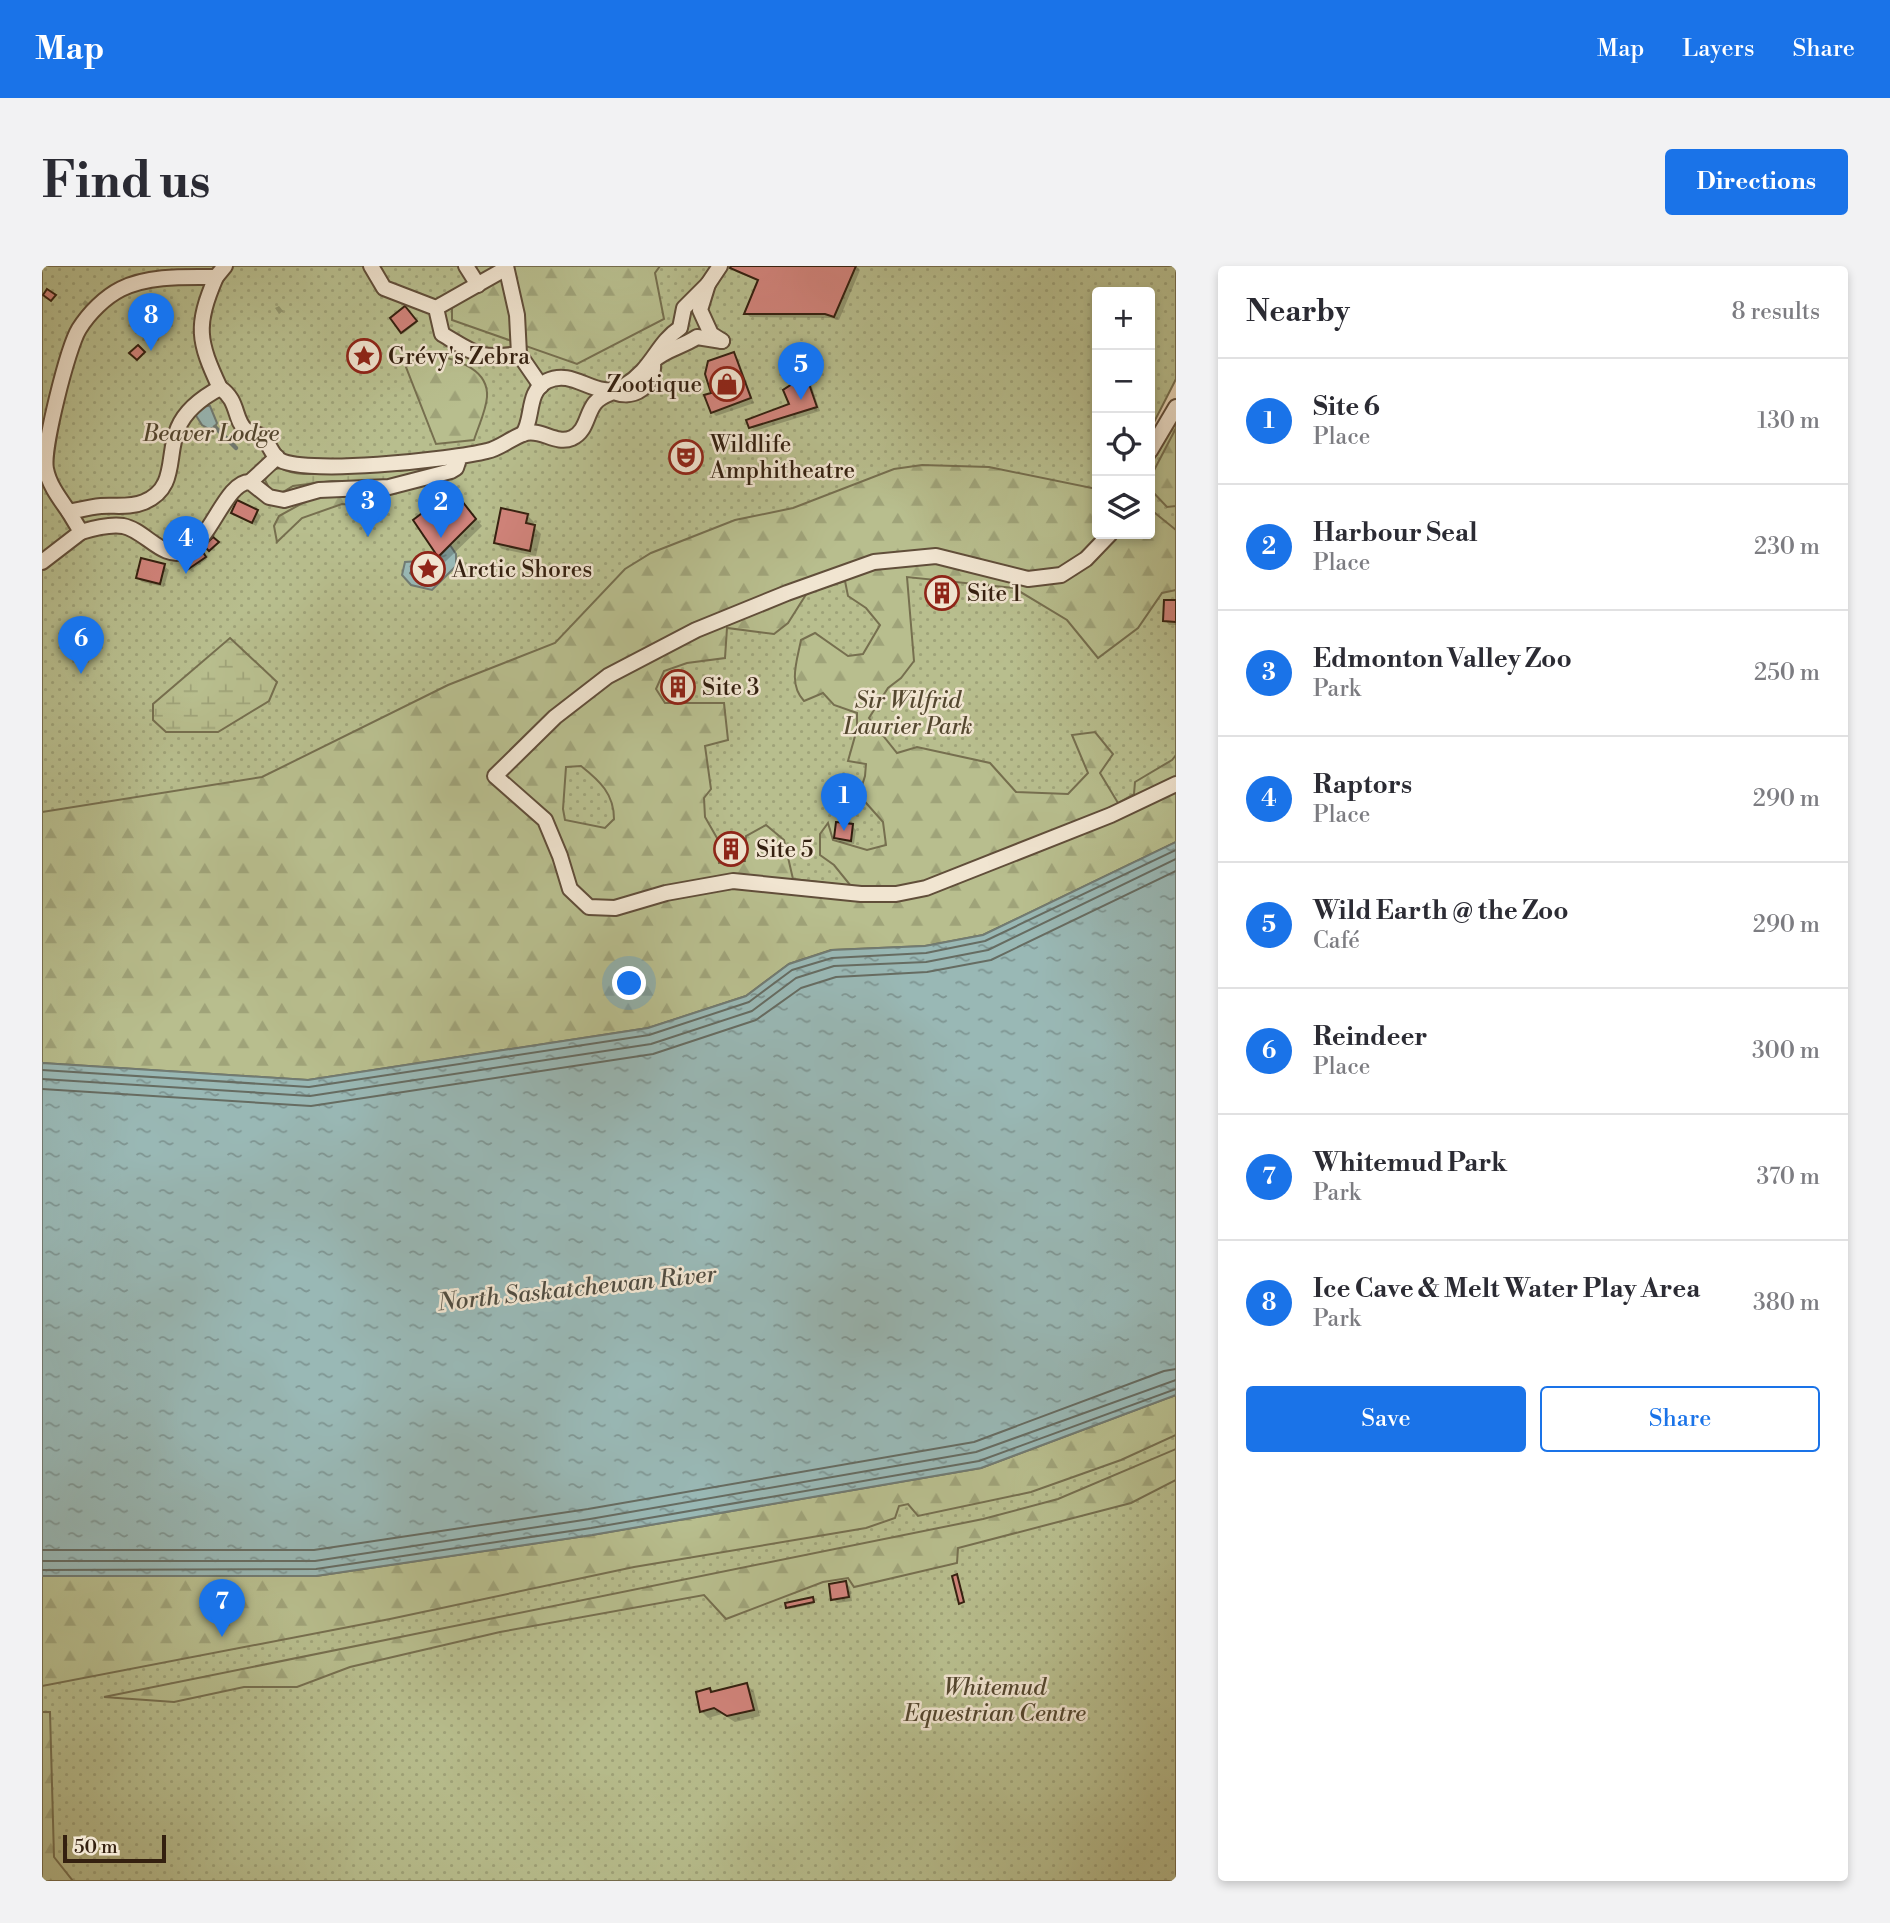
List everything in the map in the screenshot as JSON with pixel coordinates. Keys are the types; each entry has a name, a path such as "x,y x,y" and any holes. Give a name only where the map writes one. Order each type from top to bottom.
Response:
{"street":[{"path":"371,266 384,288 436,308 505,267 517,315 519,354 541,386"},
{"path":"466,266 478,285"},
{"path":"653,361 667,337 680,328 684,308 708,284 720,266"},
{"path":"221,271 204,311 201,330 206,358 220,388 233,401 241,425 262,436 277,457 291,464 309,467 397,464 460,456 490,451 523,434 538,433 564,440 575,436 584,427 594,404 635,379 665,350 683,347 697,337 722,341 710,334 700,310 708,284"},
{"path":"81,532 44,470 70,349 78,331 91,314 114,293 132,284 221,271"},
{"path":"436,308 442,334 480,356 519,354"},
{"path":"523,434 529,422 533,399 547,381 567,377 591,388 612,391"},
{"path":"69,512 99,506 142,503 159,492 170,472 177,429 195,405 220,388"},
{"path":"1155,443 1176,407"},
{"path":"250,482 268,497 284,500 319,490 389,487 451,471 456,468 460,456"},
{"path":"42,562 81,532 96,528 124,526 137,531 167,551 186,551 195,544 216,517 235,487 240,483 250,482 277,457"},
{"path":"360,489 361,464"},
{"path":"1105,539 1086,559 1061,575 1028,579 936,556 874,562 787,593 696,630 608,676 555,717 495,776 545,820 570,889 589,907 615,908 666,893 733,881 861,894 896,894 926,888 1111,815 1176,784"}],"green space":[{"name":"Beaver Lodge","path":"42,266 1176,266 1176,379 1155,420 1155,287 1092,287 1092,539 1155,539 1155,457 1176,421 1176,842 925,946 746,996 42,1063"},
{"path":"476,266 660,266 655,273 664,319 577,364 452,320 452,308 480,289"},
{"path":"425,351 466,365 482,377 487,397 474,440 436,444 406,367"},
{"path":"1176,428 1176,506 1167,507 1155,494 1155,468"},
{"path":"446,460 445,466 387,483 332,481 293,486 277,493 270,490 265,480 272,470 280,468 305,474 332,472 334,469 400,471"},
{"name":"Sir Wilfrid Laurier Park","path":"922,465 989,467 1092,488 1092,539 1155,539 1155,513 1176,530 1176,590 1162,593 1138,628 1098,658 1067,620 1014,588 907,577 914,661 901,678 888,688 869,718 897,753 917,747 990,763 1016,792 1068,794 1088,773 1072,735 1095,732 1113,754 1100,773 1118,803 1134,794 1135,782 1176,755 1176,842 983,935 925,946 831,950 789,964 746,996 648,1028 308,1080 42,1063 42,812 262,777 448,685 555,643 625,569 651,553 735,520 793,508 894,469","holes":["845,581 848,596 866,608 880,625 863,654 848,656 815,633 801,640 796,664 796,687 804,701 823,693 834,705 857,713 857,729 848,761 866,764 859,795 883,822 886,845 867,850 833,840 828,823 820,834 820,855 834,865 851,886 793,879 784,840 766,825 746,836 745,861 719,863 717,838 705,817 704,798 711,789 705,746 728,740 724,703 665,703 656,689 664,671 687,663 725,658 727,628 774,634 788,623 807,593","581,766 600,783 612,802 614,819 605,828 565,820 563,809 566,767"]},
{"path":"321,493 344,495 354,501 352,505 342,504 302,518 277,542 274,526 279,516"},
{"path":"230,638 277,682 269,701 218,732 166,732 153,720 153,704"},
{"name":"Whitemud Equestrian Centre","path":"1176,1395 1176,1881 42,1881 42,1576 316,1576 981,1468"},
{"path":"1176,1395 1176,1435 1121,1460 1031,1492 918,1516 908,1504 899,1506 895,1518 866,1528 634,1567 390,1619 42,1686 42,1576 316,1576 592,1535 981,1468"},
{"path":"1176,1449 1176,1480 1131,1503 958,1548 957,1563 854,1587 848,1578 823,1582 726,1619 704,1595 500,1632 350,1667 297,1687 244,1687 174,1702 104,1697 983,1519 1058,1499"},
{"path":"42,1712 50,1712 54,1857 73,1881 42,1881"}],"water":[{"path":"203,406 210,406 217,423 215,427 209,429 202,425 195,414"},
{"name":"Arctic Shores","path":"450,545 456,554 456,566 432,590 411,585 402,575 405,562 436,560"},
{"name":"North Saskatchewan River","path":"1176,842 1176,1395 981,1468 592,1535 316,1576 42,1576 42,1063 308,1080 648,1028 746,996 789,964 832,950 925,946 983,935"}],"building":[{"path":"856,266 834,317 825,314 744,314 758,280 730,268"},
{"path":"47,289 56,295 51,301 43,295"},
{"path":"405,306 417,321 401,333 390,318"},
{"path":"138,345 145,352 137,360 129,353"},
{"name":"Zootique","path":"734,352 751,398 711,413 704,395 711,393 705,374 708,361"},
{"path":"806,375 817,407 749,428 746,420 789,404 783,390"},
{"path":"455,492 476,519 438,557 413,520 447,494 449,496"},
{"path":"237,500 258,510 252,523 231,513"},
{"path":"501,508 528,514 526,523 535,525 530,551 494,543"},
{"path":"213,537 219,542 209,551 204,546"},
{"path":"200,547 206,557 187,570 180,561"},
{"path":"141,558 165,564 160,584 136,578"},
{"name":"Site 1","path":"933,582 952,583 951,603 932,603"},
{"path":"1164,600 1176,600 1176,622 1163,621"},
{"name":"Site 3","path":"673,674 691,682 683,700 664,691"},
{"path":"836,822 853,824 851,841 834,838"},
{"name":"Site 5","path":"740,838 741,858 722,859 721,839"},
{"path":"957,1574 964,1602 959,1604 952,1576"},
{"path":"846,1581 849,1597 831,1600 829,1584"},
{"path":"813,1597 814,1602 786,1608 785,1603"},
{"path":"747,1683 754,1710 727,1716 714,1708 700,1712 696,1692 710,1688 711,1692"}],"waterway":[{"path":"215,427 236,448"}],"place":[{"name":"Ice Cave & Melt Water Play Area","path":"151,351"},
{"name":"Grévy's Zebra","path":"364,356"},
{"name":"Zootique","path":"727,384"},
{"name":"Wild Earth @ the Zoo","path":"801,400"},
{"name":"Wildlife Amphitheatre","path":"686,457"},
{"name":"Edmonton Valley Zoo","path":"368,537"},
{"name":"Harbour Seal","path":"441,538"},
{"name":"Arctic Shores","path":"428,569"},
{"name":"Raptors","path":"186,574"},
{"name":"Site 1","path":"942,593"},
{"name":"Reindeer","path":"81,674"},
{"name":"Site 3","path":"678,687"},
{"name":"Site 6","path":"844,831"},
{"name":"Site 5","path":"731,849"},
{"name":"Whitemud Park","path":"222,1637"}]}
